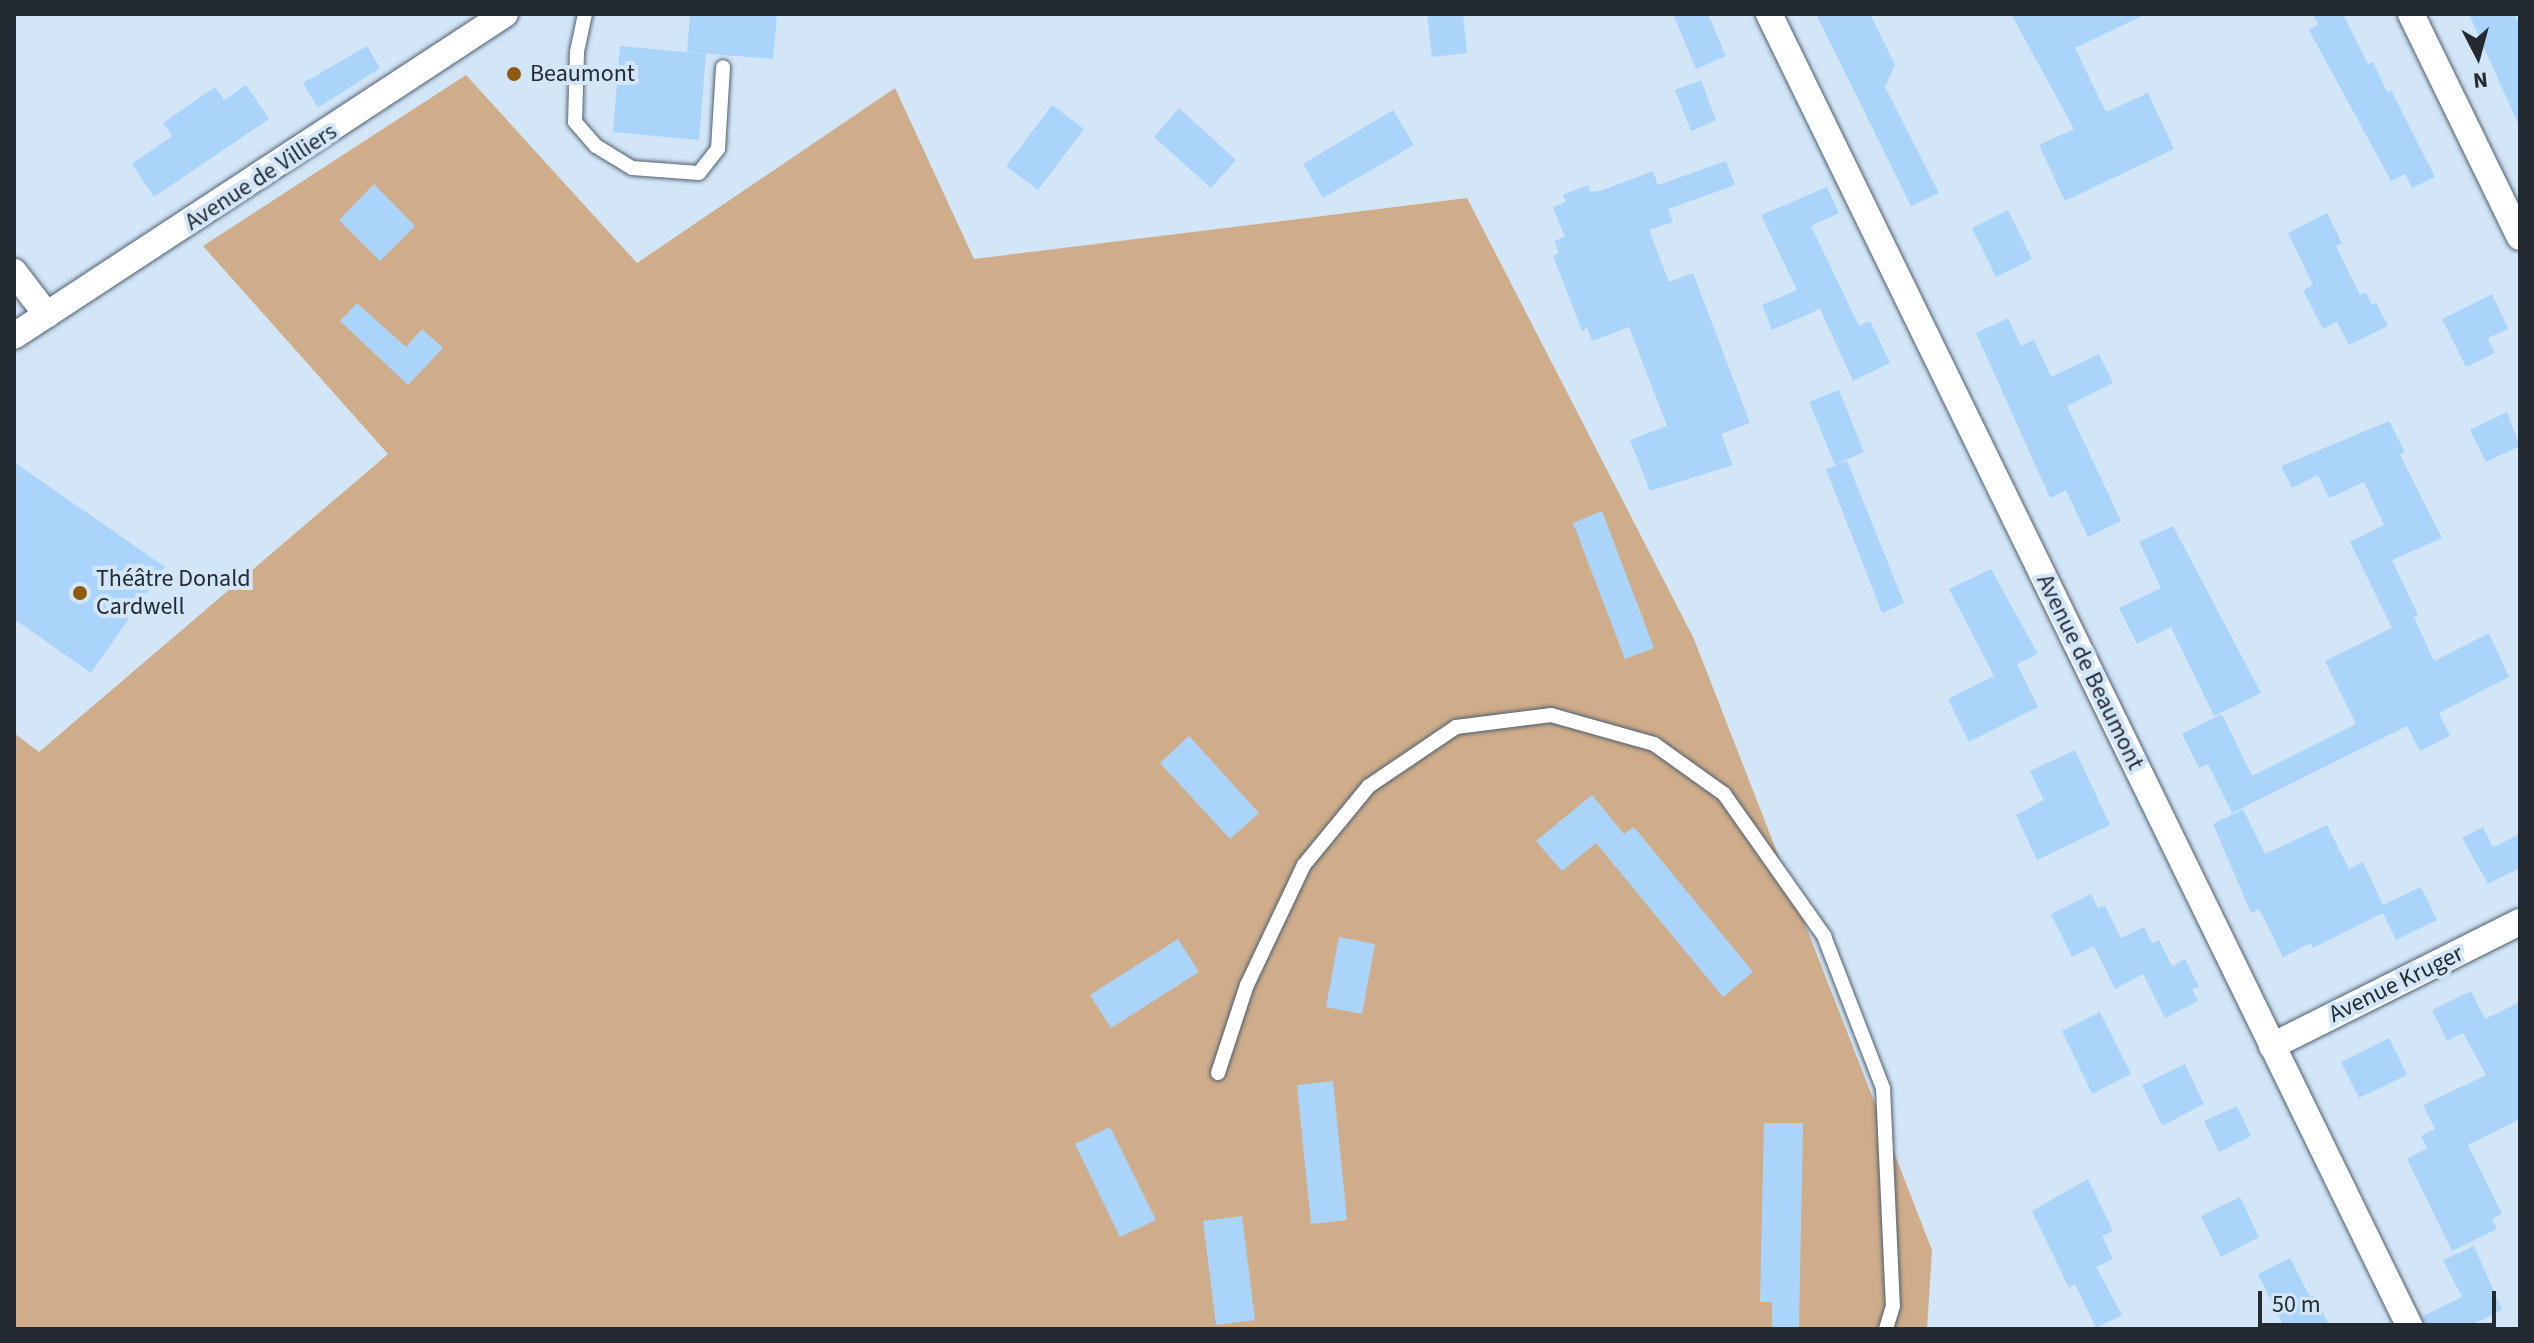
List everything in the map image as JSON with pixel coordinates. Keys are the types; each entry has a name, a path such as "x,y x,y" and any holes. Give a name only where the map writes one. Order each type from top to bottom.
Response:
{"street":[{"name":"Avenue de Villiers","path":"14,336 505,14"},
{"name":"Avenue de Beaumont","path":"1769,14 2411,1329"},
{"path":"2411,14 2520,237"},
{"path":"14,272 47,315"},
{"name":"Avenue Kruger","path":"2272,1046 2520,922"}],"lane":[{"path":"585,14 577,52 575,122 596,146 632,168 699,173 718,149 723,67"},
{"path":"1218,1073 1247,985 1304,865 1369,786 1456,727 1551,715 1654,744 1724,794 1824,936 1883,1088 1893,1306 1886,1329"}],"shaded area":[{"path":"466,75 637,263 895,88 974,259 1467,198 1694,639 1932,1250 1927,1329 14,1329 14,733 39,752 388,454 203,246"}],"building":[{"path":"690,14 777,14 773,59 687,52"},
{"path":"1427,14 1463,14 1467,53 1432,57"},
{"path":"1673,14 1708,14 1726,56 1696,69"},
{"path":"1816,14 1870,14 1895,65 1885,87 1939,193 1911,206"},
{"path":"2011,14 2146,14 2075,48 2106,112 2148,93 2174,149 2065,201 2039,145 2074,129"},
{"path":"2313,14 2343,14 2368,64 2373,62 2387,92 2391,90 2435,177 2412,188 2405,174 2391,181 2309,30 2318,25"},
{"path":"2469,14 2514,14 2520,26 2520,128"},
{"path":"367,46 380,68 318,108 303,83"},
{"path":"620,46 706,54 699,140 613,132"},
{"path":"1701,80 1716,120 1691,131 1675,90"},
{"path":"246,85 269,119 154,197 132,164 172,136 163,123 215,87 224,100"},
{"path":"1052,105 1084,129 1038,190 1006,166"},
{"path":"1179,108 1236,160 1211,188 1154,137"},
{"path":"1393,110 1414,145 1323,198 1303,164"},
{"path":"1726,161 1735,185 1668,209 1673,222 1649,230 1669,282 1693,273 1750,423 1721,434 1733,465 1650,491 1630,440 1667,426 1629,327 1592,341 1587,328 1582,331 1553,256 1559,253 1554,241 1565,237 1553,207 1566,202 1563,195 1588,185 1591,192 1603,190 1653,171 1658,185"},
{"path":"374,184 415,226 380,261 339,220"},
{"path":"1827,187 1839,213 1811,226 1859,326 1870,321 1890,363 1853,381 1820,309 1772,330 1762,305 1797,290 1761,215"},
{"path":"2008,210 2032,259 1996,277 1972,228"},
{"path":"2327,213 2342,243 2336,246 2360,295 2366,292 2372,305 2376,303 2388,326 2349,345 2337,322 2323,329 2303,290 2313,285 2288,233"},
{"path":"2492,294 2508,329 2488,338 2495,353 2466,367 2442,319"},
{"path":"357,303 406,347 422,329 443,348 408,385 340,321"},
{"path":"2008,318 2021,346 2034,340 2051,377 2099,354 2113,383 2067,406 2121,521 2088,537 2066,490 2050,498 1976,333"},
{"path":"1839,390 1864,452 1835,465 1809,402"},
{"path":"2507,412 2520,446 2486,462 2470,430"},
{"path":"2389,421 2405,452 2400,455 2442,538 2392,560 2418,615 2414,617 2434,661 2489,633 2509,677 2439,713 2450,736 2420,751 2407,726 2232,813 2208,764 2199,768 2182,734 2222,714 2252,776 2356,724 2325,661 2392,628 2350,542 2384,525 2364,482 2329,498 2318,475 2292,488 2281,466"},
{"path":"1847,461 1904,603 1882,613 1826,469"},
{"name":"Théâtre Donald Cardwell","path":"14,462 165,567 91,673 14,619"},
{"path":"1602,511 1654,648 1625,659 1573,523"},
{"path":"2173,526 2261,693 2214,716 2171,627 2137,644 2119,608 2161,588 2139,542"},
{"path":"1991,569 2038,654 2017,664 2038,707 1969,742 1948,699 1994,676 1949,589"},
{"path":"1189,736 1259,813 1230,839 1160,763"},
{"path":"2075,750 2110,825 2037,860 2016,815 2044,800 2030,771"},
{"path":"1592,795 1624,834 1634,827 1753,972 1723,997 1596,843 1562,871 1536,841"},
{"path":"2243,809 2265,854 2327,825 2349,869 2363,862 2383,905 2421,887 2437,920 2396,940 2383,913 2313,948 2311,943 2283,957 2259,909 2251,913 2213,824"},
{"path":"2483,827 2493,847 2520,834 2520,868 2488,884 2462,838"},
{"path":"2091,894 2098,908 2105,906 2121,938 2144,927 2152,943 2159,940 2172,966 2185,959 2199,987 2192,989 2198,1001 2165,1018 2143,974 2115,989 2094,946 2072,957 2051,914"},
{"path":"1339,937 1375,944 1362,1014 1326,1007"},
{"path":"1178,939 1199,972 1111,1028 1090,995"},
{"path":"2471,991 2485,1019 2520,1002 2520,1119 2468,1145 2502,1214 2492,1219 2497,1229 2452,1251 2407,1159 2427,1148 2421,1136 2435,1129 2423,1105 2486,1075 2463,1033 2447,1041 2432,1010"},
{"path":"2100,1012 2131,1074 2092,1094 2062,1031"},
{"path":"2389,1038 2407,1075 2359,1098 2341,1062"},
{"path":"2185,1064 2204,1104 2162,1126 2142,1085"},
{"path":"1333,1081 1347,1220 1311,1224 1297,1085"},
{"path":"2237,1106 2251,1136 2219,1152 2204,1121"},
{"path":"1764,1123 1803,1123 1799,1329 1772,1329 1772,1302 1760,1302"},
{"path":"1110,1127 1156,1220 1120,1237 1075,1144"},
{"path":"2088,1179 2113,1231 2102,1236 2113,1259 2096,1267 2122,1315 2096,1328 2075,1284 2069,1288 2032,1211"},
{"path":"2240,1197 2259,1237 2221,1257 2201,1216"},
{"path":"1242,1216 1255,1320 1216,1325 1203,1221"},
{"path":"2474,1246 2502,1310 2463,1329 2427,1329 2423,1316 2462,1297 2443,1260"},
{"path":"2290,1258 2331,1329 2285,1329 2258,1274"}],"place":[{"name":"Beaumont","path":"514,74"},
{"name":"Théâtre Donald Cardwell","path":"80,593"}]}
